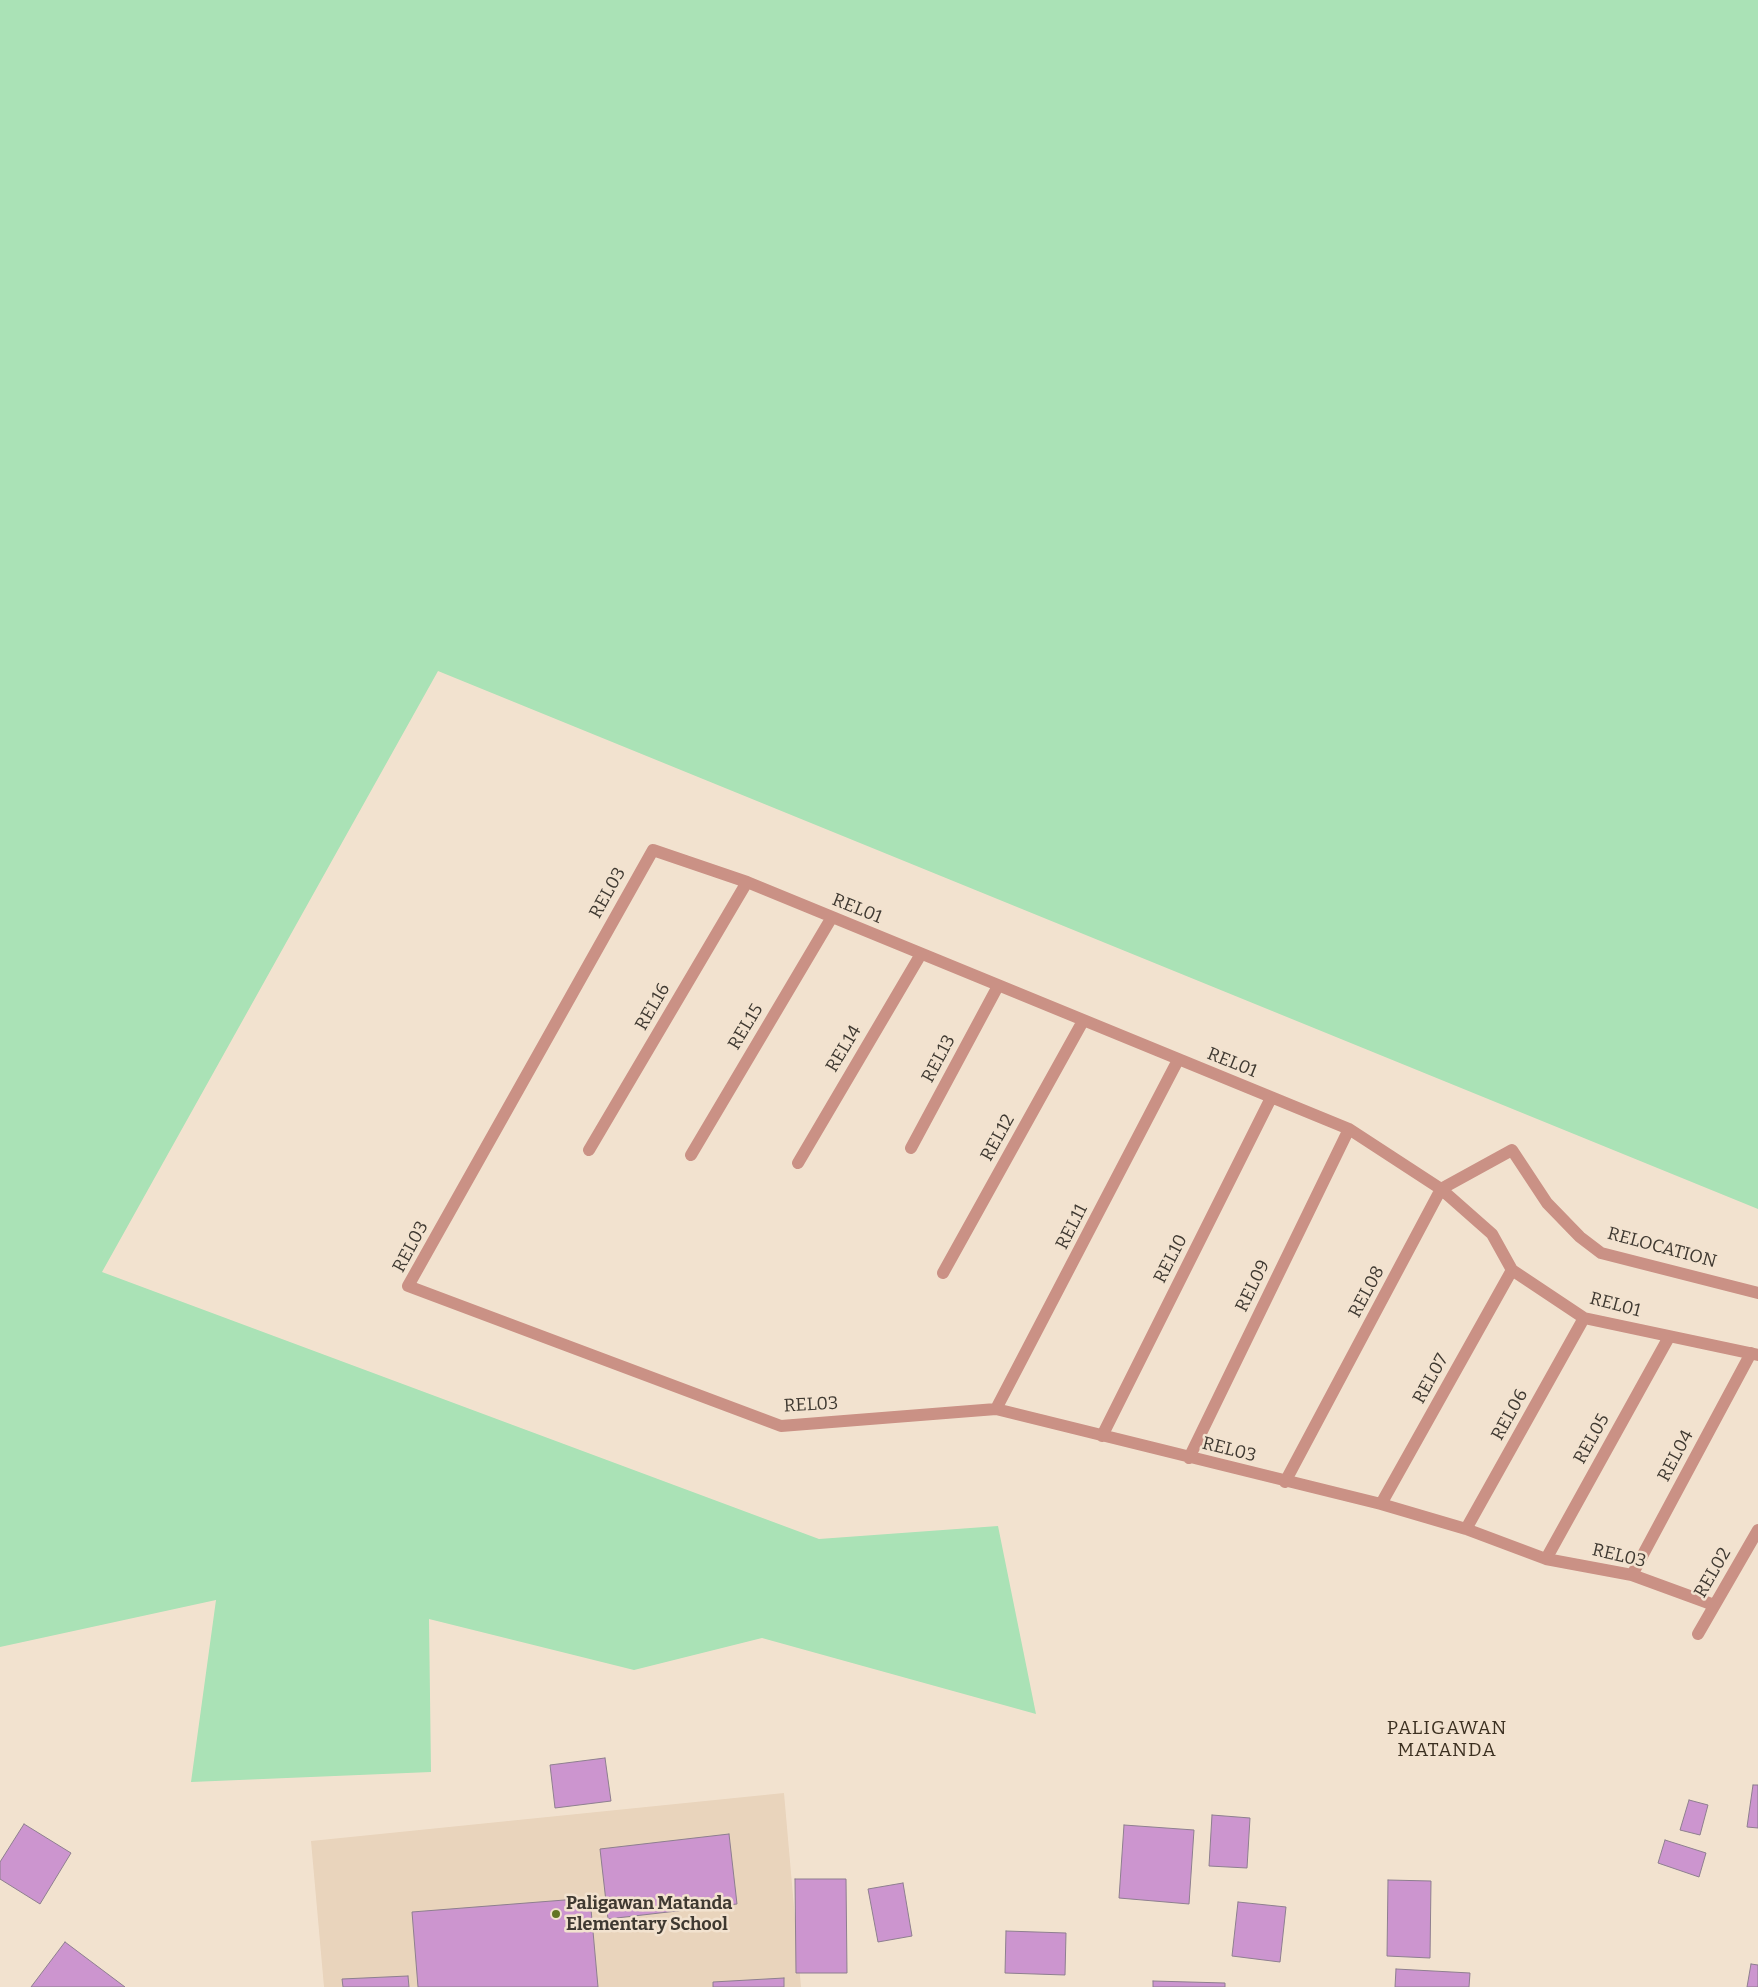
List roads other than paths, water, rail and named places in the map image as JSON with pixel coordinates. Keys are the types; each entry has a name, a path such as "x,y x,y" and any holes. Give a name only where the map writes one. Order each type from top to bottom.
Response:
{"street":[{"name":"REL01","path":"653,850 747,882 1349,1129 1441,1189 1492,1234 1512,1270 1584,1318 1754,1354"},
{"name":"REL03","path":"653,850 408,1286 781,1426 996,1410 1381,1504 1466,1529 1546,1559 1632,1575 1714,1605"},
{"name":"REL16","path":"590,1150 747,882"},
{"name":"REL15","path":"691,1155 832,917"},
{"name":"REL14","path":"798,1163 921,954"},
{"name":"REL13","path":"911,1148 998,986"},
{"name":"REL12","path":"943,1273 1083,1021"},
{"name":"REL11","path":"996,1410 1178,1060"},
{"name":"REL10","path":"1102,1436 1271,1098"},
{"name":"REL09","path":"1189,1458 1349,1129"},
{"name":"RELOCATION","path":"1441,1189 1512,1150 1547,1203 1580,1237 1601,1253 1758,1292"},
{"name":"REL08","path":"1285,1482 1441,1189"},
{"name":"REL07","path":"1381,1504 1512,1270"},
{"name":"REL06","path":"1466,1529 1584,1318"},
{"name":"REL05","path":"1546,1559 1670,1336"},
{"name":"REL04","path":"1632,1575 1754,1354"},
{"name":"REL02","path":"1698,1634 1758,1530"}],"place":[{"name":"Paligawan Matanda Elementary School","path":"556,1914"}],"district":[{"name":"PALIGAWAN MATANDA","path":"1447,1740"}]}
